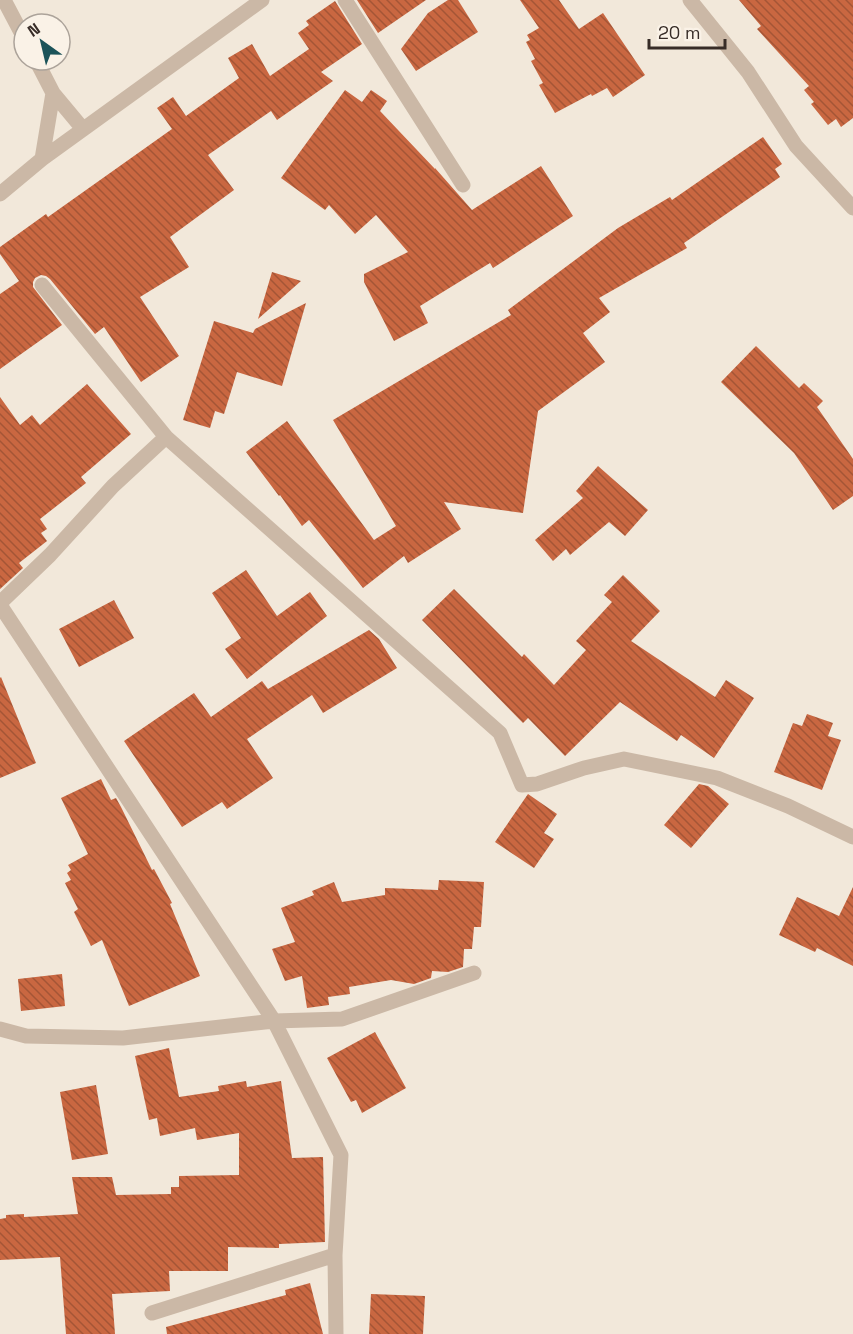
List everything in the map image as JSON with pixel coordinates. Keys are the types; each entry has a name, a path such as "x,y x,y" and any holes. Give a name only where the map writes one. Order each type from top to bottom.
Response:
{"street":[{"path":"4,0 12,15"},
{"path":"0,194 42,159 262,0"},
{"path":"345,0 464,185"},
{"path":"690,0 748,72 796,146 853,208"},
{"path":"42,72 53,93 83,129"},
{"path":"42,159 53,93"},
{"path":"42,285 166,437 500,733 522,785 624,759 717,778 788,806 853,837"},
{"path":"166,437 113,486 50,555 0,604 274,1021 341,1155 336,1255 336,1334"},
{"path":"0,1029 26,1036 123,1038 274,1021 342,1019 474,973"},
{"path":"152,1313 336,1255"}],"building":[{"path":"357,0 426,0 378,33"},
{"path":"448,0 458,0 478,32 416,71 401,49 428,13"},
{"path":"520,0 559,0 579,29 603,13 645,75 613,97 607,88 555,113 539,85 543,83 531,61 535,59 526,42 530,40 527,35 539,28"},
{"path":"739,0 853,0 853,118 841,127 836,119 828,125 811,104 814,102 804,90 809,86 757,29 761,26"},
{"path":"335,1 362,44 321,72 333,81 277,120 271,111 208,155 234,190 170,237 189,267 140,297 179,356 141,382 104,327 95,334 50,279 41,275 35,278 33,287 62,325 0,369 0,294 19,281 0,254 0,247 46,214 48,217 172,129 157,108 173,97 186,116 239,78 228,58 252,44 270,76 309,49 298,33 309,25 306,21"},
{"path":"345,90 362,102 371,90 387,101 380,111 472,210 541,166 573,216 493,268 490,263 420,306 428,323 394,341 364,282 364,274 408,252 376,215 355,234 329,205 325,210 281,178"},
{"path":"763,137 782,164 775,169 780,177 684,243 687,248 599,298 610,312 583,333 605,362 538,411 523,513 444,502 461,529 408,563 404,556 363,588 309,520 302,526 246,452 287,421 374,540 396,526 333,420 511,315 508,310 618,228 670,197 672,200"},
{"path":"272,272 301,281 258,319"},
{"path":"306,303 282,386 237,372 224,414 215,411 210,428 183,420 214,321 253,333 255,329"},
{"path":"756,346 799,388 804,383 823,401 817,407 853,459 853,496 833,510 794,453 721,382"},
{"path":"87,384 131,434 81,477 86,483 40,519 47,529 41,533 47,541 19,563 23,568 0,589 0,397 20,425 32,415 40,425"},
{"path":"598,466 648,510 625,536 609,522 570,555 566,549 553,561 535,540 583,498 576,491"},
{"path":"246,570 277,616 310,592 327,616 247,679 225,649 241,638 212,593"},
{"path":"623,575 660,611 631,641 715,697 726,680 754,698 714,758 681,735 677,741 620,702 565,756 528,718 523,723 422,620 454,589 522,657 524,654 554,685 586,650 576,641 612,602 604,595"},
{"path":"114,600 134,638 79,667 59,629"},
{"path":"369,630 379,639 397,668 323,713 312,695 247,739 273,778 227,809 222,802 182,827 124,741 194,693 211,717 262,681 268,689"},
{"path":"0,678 36,763 0,778"},
{"path":"807,714 833,723 828,736 841,740 822,790 774,772 793,723 802,726"},
{"path":"101,779 111,800 116,798 152,870 154,869 172,903 170,904 200,976 129,1006 102,940 91,946 74,912 78,909 65,883 71,880 67,873 71,870 68,865 88,854 61,798"},
{"path":"699,784 708,786 729,804 691,848 664,825"},
{"path":"528,794 557,814 544,833 554,839 534,868 495,842"},
{"path":"439,880 484,882 481,927 474,927 472,949 464,949 463,967 448,972 432,971 431,978 414,984 391,980 349,987 350,994 328,997 329,1005 307,1008 302,976 285,981 272,949 295,942 281,908 314,895 312,891 334,882 342,902 385,895 385,888 438,890"},
{"path":"853,887 853,966 817,948 815,952 779,935 797,897 839,916"},
{"path":"62,974 65,1006 21,1011 18,979"},
{"path":"375,1032 406,1088 362,1113 356,1100 351,1102 327,1058"},
{"path":"169,1048 179,1097 219,1091 218,1086 246,1081 247,1087 281,1081 292,1158 323,1157 325,1242 279,1244 279,1248 228,1247 228,1271 169,1271 170,1291 112,1294 115,1334 66,1334 60,1257 0,1260 0,1219 6,1218 6,1215 24,1214 24,1217 78,1214 72,1177 112,1177 116,1195 171,1194 171,1187 179,1187 179,1176 239,1175 239,1133 197,1140 195,1128 160,1136 157,1118 149,1120 135,1056"},
{"path":"96,1085 108,1154 72,1160 60,1092"},
{"path":"310,1283 323,1334 167,1334 166,1327 286,1295 285,1290"},
{"path":"371,1294 425,1296 423,1334 369,1334"}]}
